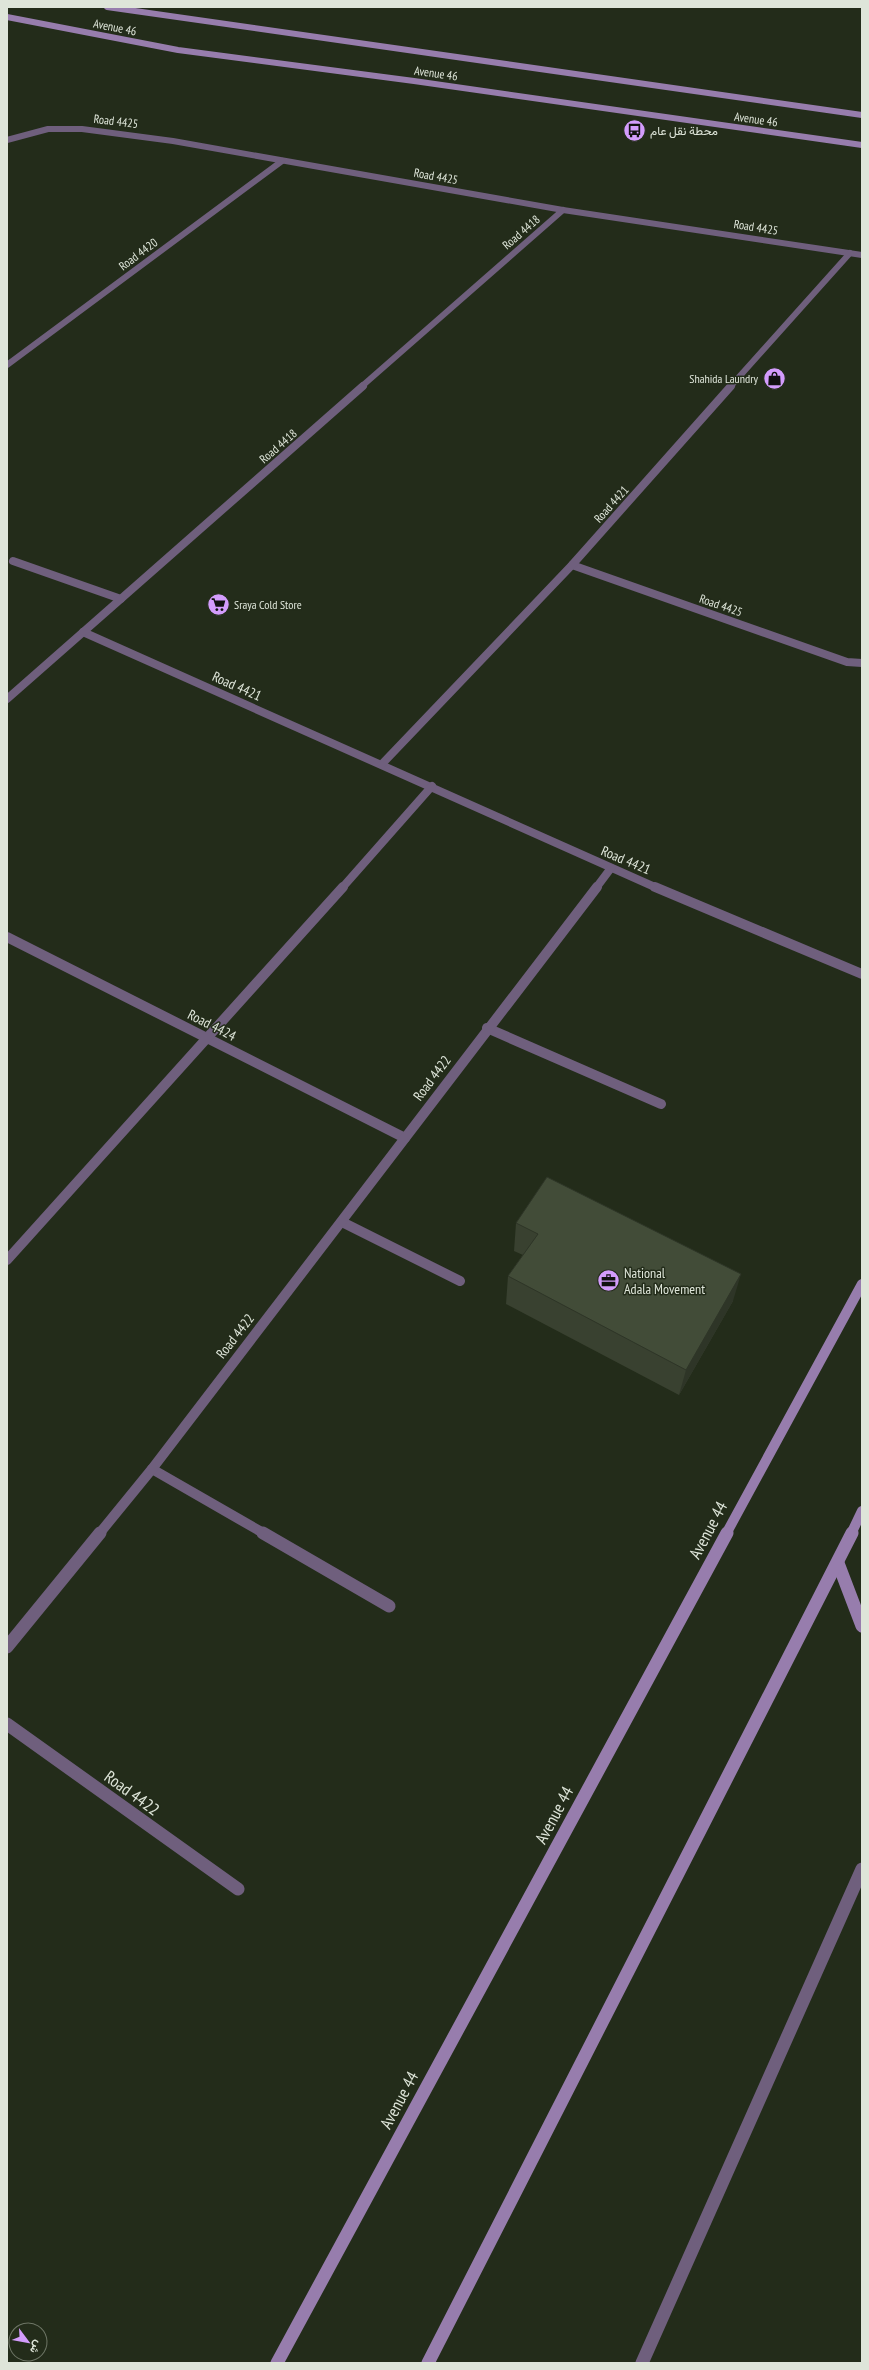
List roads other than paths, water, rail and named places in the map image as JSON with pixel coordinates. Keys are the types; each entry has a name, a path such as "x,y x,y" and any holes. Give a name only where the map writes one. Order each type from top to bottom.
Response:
{"main road":[{"name":"Avenue 46","path":"107,7 862,115"},
{"name":"Avenue 46","path":"7,18 178,50 414,81 862,145"},
{"name":"Avenue 44","path":"277,2363 862,1284"},
{"path":"428,2363 838,1563 862,1511"},
{"path":"838,1563 862,1626"}],"street":[{"name":"Road 4425","path":"7,140 48,129 82,129 173,140 282,161 563,210 862,255"},
{"name":"Road 4420","path":"7,365 282,161"},
{"name":"Road 4418","path":"7,699 563,210"},
{"name":"Road 4421","path":"382,764 572,565 850,253"},
{"path":"13,561 121,599"},
{"name":"Road 4425","path":"572,565 847,662 862,663"},
{"name":"Road 4421","path":"82,632 432,786 611,868 862,974"},
{"path":"7,1260 208,1039 432,786"},
{"name":"Road 4422","path":"7,1647 152,1468 342,1222 487,1028 611,868"},
{"name":"Road 4424","path":"7,937 405,1138"},
{"path":"487,1028 661,1104"},
{"path":"342,1222 460,1280"},
{"path":"152,1468 389,1606"},
{"name":"Road 4422","path":"7,1724 238,1889"},
{"path":"642,2363 862,1868"}],"place":[{"name":"محطة نقل عام","path":"634,130"},
{"name":"Shahida Laundry","path":"774,378"},
{"name":"Sraya Cold Store","path":"219,604"},
{"name":"National Adala Movement","path":"608,1281"}]}
